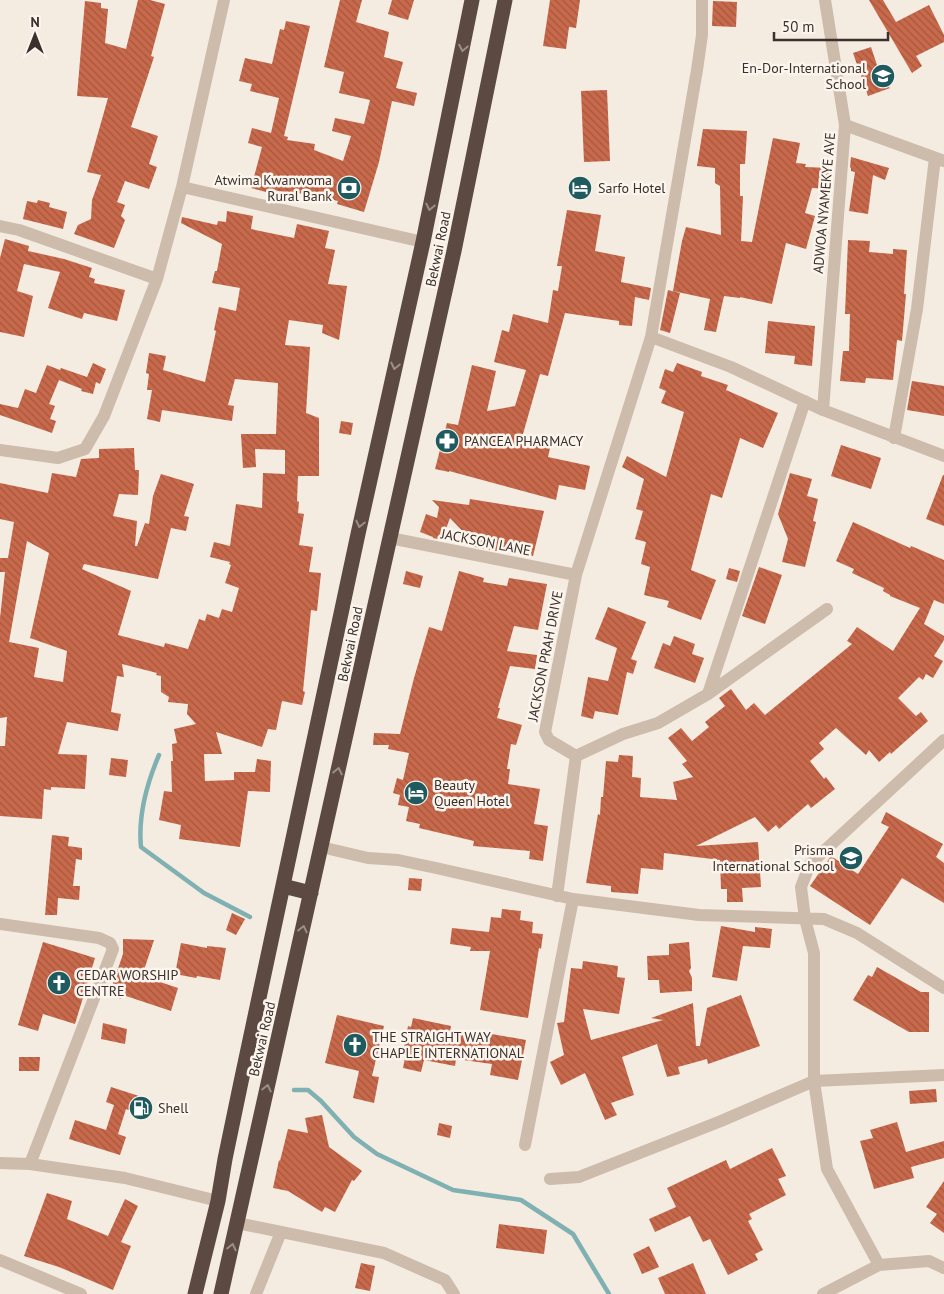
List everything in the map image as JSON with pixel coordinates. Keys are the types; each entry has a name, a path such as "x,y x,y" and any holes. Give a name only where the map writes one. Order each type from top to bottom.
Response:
{"highway":[{"name":"Bekwai Road","path":"195,1294 218,1201 225,1159 358,534 423,242 472,0"},
{"name":"Bekwai Road","path":"221,1294 454,251 505,0"},
{"path":"283,886 311,893"}],"street":[{"path":"0,450 58,458 85,449 104,416 157,279 182,187 224,0"},
{"name":"JACKSON PRAH DRIVE","path":"576,756 549,740 545,732 576,575 651,336 697,70 702,35 702,0"},
{"name":"ADWOA NYAMEKYE AVE","path":"823,410 845,125 825,0"},
{"path":"845,125 940,160 917,309 894,438"},
{"path":"182,187 423,242"},
{"path":"0,226 19,230 157,279"},
{"path":"651,336 731,367 823,410 944,456"},
{"path":"708,694 806,401"},
{"name":"JACKSON LANE","path":"390,538 576,575"},
{"path":"557,896 576,756 623,734 658,723 708,694 826,609"},
{"path":"879,1266 827,1169 814,1081 814,953 805,919 801,887 810,864 944,740"},
{"path":"322,847 368,858 398,860 573,899 699,915 824,919 857,933 944,988"},
{"path":"525,1145 573,899"},
{"path":"0,924 99,938 110,943 113,950 30,1164"},
{"path":"550,1179 578,1177 722,1121 814,1081 944,1075"},
{"path":"0,1163 30,1164 125,1178 218,1201"},
{"path":"237,1223 384,1253 445,1280 454,1294"},
{"path":"256,1294 281,1232"},
{"path":"0,1260 81,1294"},
{"path":"823,1294 879,1266 929,1261 944,1268"}],"building":[{"path":"138,0 150,0 165,4 151,56 154,57 131,127 158,136 149,164 157,167 149,189 125,181 117,202 125,205 121,216 125,220 114,248 74,234 78,225 91,219 92,200 101,175 87,172 108,98 77,96 85,1 101,3 101,8 108,9 105,43 126,49"},
{"path":"340,0 362,0 356,22 389,32 384,57 403,62 396,88 417,93 414,106 392,101 379,162 364,212 337,204 338,201 304,193 298,193 297,195 274,190 273,194 251,188 262,147 248,143 252,128 271,133 279,98 250,91 252,84 239,81 245,58 272,64 280,29 284,30 286,21 310,26 284,136 288,137 287,140 315,144 314,150 343,161 351,136 332,131 335,118 364,124 370,100 339,93 344,72 324,67"},
{"path":"392,0 414,0 408,20 388,14"},
{"path":"550,0 580,0 576,28 569,27 566,49 543,46"},
{"path":"869,0 883,0 896,22 929,5 944,35 944,42 916,56 922,66 912,73"},
{"path":"713,1 737,2 736,27 712,26"},
{"path":"871,47 883,83 890,88 868,96 853,53"},
{"path":"607,90 610,161 584,162 581,91"},
{"path":"703,129 747,131 745,164 740,164 740,196 743,196 741,241 752,242 773,138 800,143 796,163 806,164 805,167 830,168 829,189 812,188 805,213 815,216 806,249 786,243 772,304 740,297 724,296 716,332 704,330 710,299 673,291 686,227 721,235 720,186 715,183 715,168 697,166"},
{"path":"851,157 889,168 885,180 873,175 868,214 849,211 855,172 851,171"},
{"path":"38,200 50,203 49,207 67,212 63,229 23,219 27,201 37,203"},
{"path":"567,210 601,215 595,251 625,257 621,282 651,288 649,300 635,297 632,326 619,325 619,321 565,313 548,376 540,374 523,434 528,435 527,438 551,444 548,457 590,466 585,490 559,485 556,500 449,471 435,469 447,423 458,425 472,365 496,371 487,411 515,406 526,370 494,362 502,330 509,332 513,314 548,323 553,290 558,291 562,266 557,266"},
{"path":"227,211 253,216 251,229 294,238 297,224 329,231 325,248 335,250 328,284 347,286 339,340 322,333 323,325 289,320 285,345 310,347 306,413 319,418 319,476 298,476 298,513 304,514 299,545 313,547 309,572 321,573 317,611 311,610 303,691 305,692 302,705 282,701 276,730 268,729 262,747 216,732 222,754 204,754 205,781 234,780 234,772 255,772 257,759 271,761 270,792 248,791 240,847 179,839 181,825 159,820 164,791 172,792 172,744 177,743 174,729 196,724 187,714 188,704 168,702 169,697 161,692 161,676 156,675 157,673 122,664 124,677 117,676 111,712 121,714 118,731 67,722 58,754 87,755 85,789 51,787 51,790 44,789 42,819 0,816 0,746 5,746 7,717 0,718 0,618 5,572 0,572 0,558 8,558 14,522 0,519 0,483 48,493 52,473 76,477 81,459 99,458 99,449 134,448 135,470 139,470 138,495 119,494 113,516 137,521 135,546 137,546 145,523 149,524 153,496 161,474 194,484 184,516 189,517 186,531 171,528 158,579 84,564 82,569 131,591 118,635 164,647 165,643 188,649 199,619 205,621 207,614 219,618 222,609 232,612 239,588 225,583 231,565 229,564 230,562 210,557 214,542 230,546 236,504 262,508 263,473 285,474 285,450 255,449 256,467 243,468 241,434 276,434 278,383 235,379 228,405 234,406 232,421 162,410 160,422 147,419 152,390 147,390 149,374 146,373 149,353 166,356 163,370 205,382 219,307 236,311 240,288 212,283 215,271 217,271 222,244 181,223 182,217 217,225 218,221 226,222","holes":["27,541 49,553 30,638 67,651 63,682 34,677 39,648 9,642"]},
{"path":"5,239 29,246 28,251 64,259 92,268 89,277 95,279 94,283 125,290 117,321 84,313 82,319 48,308 60,272 24,264 17,291 33,296 24,337 0,332 0,258"},
{"path":"848,240 870,241 869,252 893,254 893,249 907,250 902,341 897,340 893,380 866,378 865,383 840,381 843,351 849,351 850,314 845,314"},
{"path":"668,290 680,293 670,333 660,330"},
{"path":"768,321 815,326 812,366 794,364 795,356 765,353"},
{"path":"93,363 106,369 100,384 96,382 93,394 81,391 82,389 59,380 49,404 55,406 50,419 56,421 52,433 0,415 0,404 18,408 25,389 36,393 47,365 87,377"},
{"path":"677,363 702,372 701,376 728,385 726,390 778,413 763,448 740,438 722,498 711,494 691,570 716,580 701,620 667,607 669,601 644,595 650,567 641,564 646,542 635,539 643,511 636,509 644,479 622,467 627,456 666,477 684,412 661,403 666,391 659,388 665,369 673,372"},
{"path":"912,381 944,386 944,416 907,410"},
{"path":"341,421 353,423 351,435 339,433"},
{"path":"841,445 881,458 871,489 831,476"},
{"path":"790,473 812,479 807,496 818,499 813,521 816,522 805,567 782,562 788,539 778,514"},
{"path":"944,475 944,526 926,519"},
{"path":"470,499 544,511 533,556 497,548 497,551 470,546 471,540 450,518 442,540 420,532 426,514 437,518 439,507 432,500 469,505"},
{"path":"853,522 910,548 911,546 944,560 944,604 934,600 924,624 944,636 944,640 934,656 943,661 933,678 926,674 923,680 919,677 898,698 916,716 921,712 928,721 891,754 890,752 879,762 869,750 866,755 836,728 819,743 824,749 810,761 824,779 826,777 835,789 811,808 808,804 779,829 776,825 768,832 755,817 696,846 758,842 761,887 742,888 743,902 727,902 727,889 721,889 720,860 664,853 663,870 641,868 638,894 611,892 611,886 586,883 598,814 600,815 601,797 603,797 606,761 618,762 619,755 633,756 632,777 641,778 640,797 677,800 673,782 693,777 682,764 687,761 668,738 681,728 692,741 709,727 705,722 725,706 719,698 731,689 746,710 754,703 765,715 852,644 847,641 857,627 893,651 920,608 890,596 883,591 884,588 852,573 854,569 836,561"},
{"path":"759,567 782,575 765,624 742,616"},
{"path":"729,568 740,571 737,582 726,579"},
{"path":"406,571 423,576 420,588 403,584"},
{"path":"459,571 484,578 483,582 507,586 509,578 547,584 538,630 514,626 507,651 537,655 535,669 510,666 497,718 522,725 516,745 511,744 507,769 510,769 508,784 540,789 534,824 548,826 543,861 529,859 530,851 473,846 474,841 419,828 420,824 406,821 409,807 398,805 400,795 393,793 397,778 403,780 409,753 388,749 389,745 373,745 374,733 400,734 429,627 442,631"},
{"path":"608,607 646,622 631,659 637,661 633,674 627,672 618,715 595,711 593,719 581,716 588,677 608,681 617,648 595,639"},
{"path":"674,636 695,644 692,654 704,658 695,683 654,668 663,643 670,646"},
{"path":"111,758 128,760 126,777 109,775"},
{"path":"886,812 943,844 936,857 944,863 944,903 902,878 870,925 810,886 831,856 858,874 889,827 881,823"},
{"path":"52,835 69,837 68,846 82,848 82,860 76,859 73,886 80,886 79,900 58,898 57,915 45,915"},
{"path":"409,878 422,879 421,891 408,890"},
{"path":"502,909 521,911 520,920 533,922 532,933 543,934 528,1018 480,1010 490,951 470,951 471,947 450,944 452,928 489,932 491,917 501,918"},
{"path":"232,913 245,919 236,935 226,930"},
{"path":"721,926 755,932 755,927 772,929 770,948 743,946 737,981 712,977"},
{"path":"123,939 154,940 142,976 178,988 171,1011 123,995 121,999 109,995 123,954"},
{"name":"CEDAR WORSHIP CENTRE","path":"43,942 95,958 75,1024 43,1014 38,1031 18,1025"},
{"path":"689,942 691,968 689,971 692,978 692,991 660,993 659,980 648,980 647,956 669,955 669,944"},
{"path":"181,943 207,948 207,946 226,948 220,980 175,974"},
{"path":"583,961 618,966 617,977 625,978 619,1014 583,1009 591,1040 663,1020 651,1018 693,1003 696,1046 700,1046 707,1008 741,995 760,1046 708,1064 707,1059 678,1067 680,1074 667,1077 657,1044 622,1057 634,1095 611,1103 617,1115 605,1120 585,1073 561,1085 550,1062 564,1055 557,1023 564,1022 571,968 582,969"},
{"path":"877,967 921,992 929,992 929,1032 909,1032 853,1000 868,975 872,977"},
{"name":"THE STRAIGHT WAY CHAPLE INTERNATIONAL","path":"337,1015 384,1026 372,1076 379,1077 374,1103 353,1098 359,1071 325,1063"},
{"path":"413,1018 451,1026 450,1032 479,1037 480,1032 526,1040 518,1080 490,1075 492,1064 456,1059 455,1066 424,1060 421,1072 403,1068 407,1048 404,1048 408,1026 411,1027"},
{"path":"103,1023 127,1029 125,1044 101,1039"},
{"path":"19,1057 40,1057 39,1071 19,1071"},
{"path":"111,1087 142,1097 137,1113 126,1109 118,1134 126,1137 120,1155 69,1139 75,1120 106,1130 114,1105 106,1102"},
{"path":"936,1089 937,1102 910,1104 909,1091"},
{"path":"322,1115 329,1147 362,1171 354,1181 352,1180 335,1212 325,1207 322,1212 288,1191 273,1188 288,1129 308,1133 305,1118"},
{"path":"897,1122 906,1152 944,1141 944,1158 911,1167 914,1178 874,1189 860,1141 873,1138 870,1130"},
{"path":"439,1123 452,1126 450,1138 437,1135"},
{"path":"772,1148 786,1176 778,1179 786,1195 749,1214 752,1219 748,1221 763,1250 755,1254 758,1260 728,1275 710,1239 703,1242 690,1216 655,1232 649,1219 676,1207 667,1188 726,1160 730,1169"},
{"path":"944,1181 944,1233 930,1223 937,1214 926,1207"},
{"path":"47,1193 72,1201 67,1219 108,1236 125,1199 138,1206 121,1242 131,1246 113,1290 59,1267 24,1256"},
{"path":"499,1224 547,1230 544,1254 496,1248"},
{"path":"649,1246 659,1267 642,1274 633,1254"},
{"path":"361,1263 375,1266 370,1291 355,1288"},
{"path":"693,1263 706,1294 665,1294 658,1278"}],"waterway":[{"path":"159,755 144,800 140,835 141,847 204,893 250,917"},
{"path":"294,1090 308,1090 321,1101 354,1137 377,1154 453,1190 521,1200 573,1234 609,1294"}],"place":[{"name":"En-Dor-International School","path":"883,76"},
{"name":"Atwima Kwanwoma Rural Bank","path":"349,188"},
{"name":"Sarfo Hotel","path":"580,188"},
{"name":"PANCEA PHARMACY","path":"447,441"},
{"name":"Beauty Queen Hotel","path":"416,793"},
{"name":"Prisma International School","path":"851,858"},
{"name":"CEDAR WORSHIP CENTRE","path":"59,983"},
{"name":"THE STRAIGHT WAY CHAPLE INTERNATIONAL","path":"355,1045"},
{"name":"Shell","path":"141,1108"}]}
